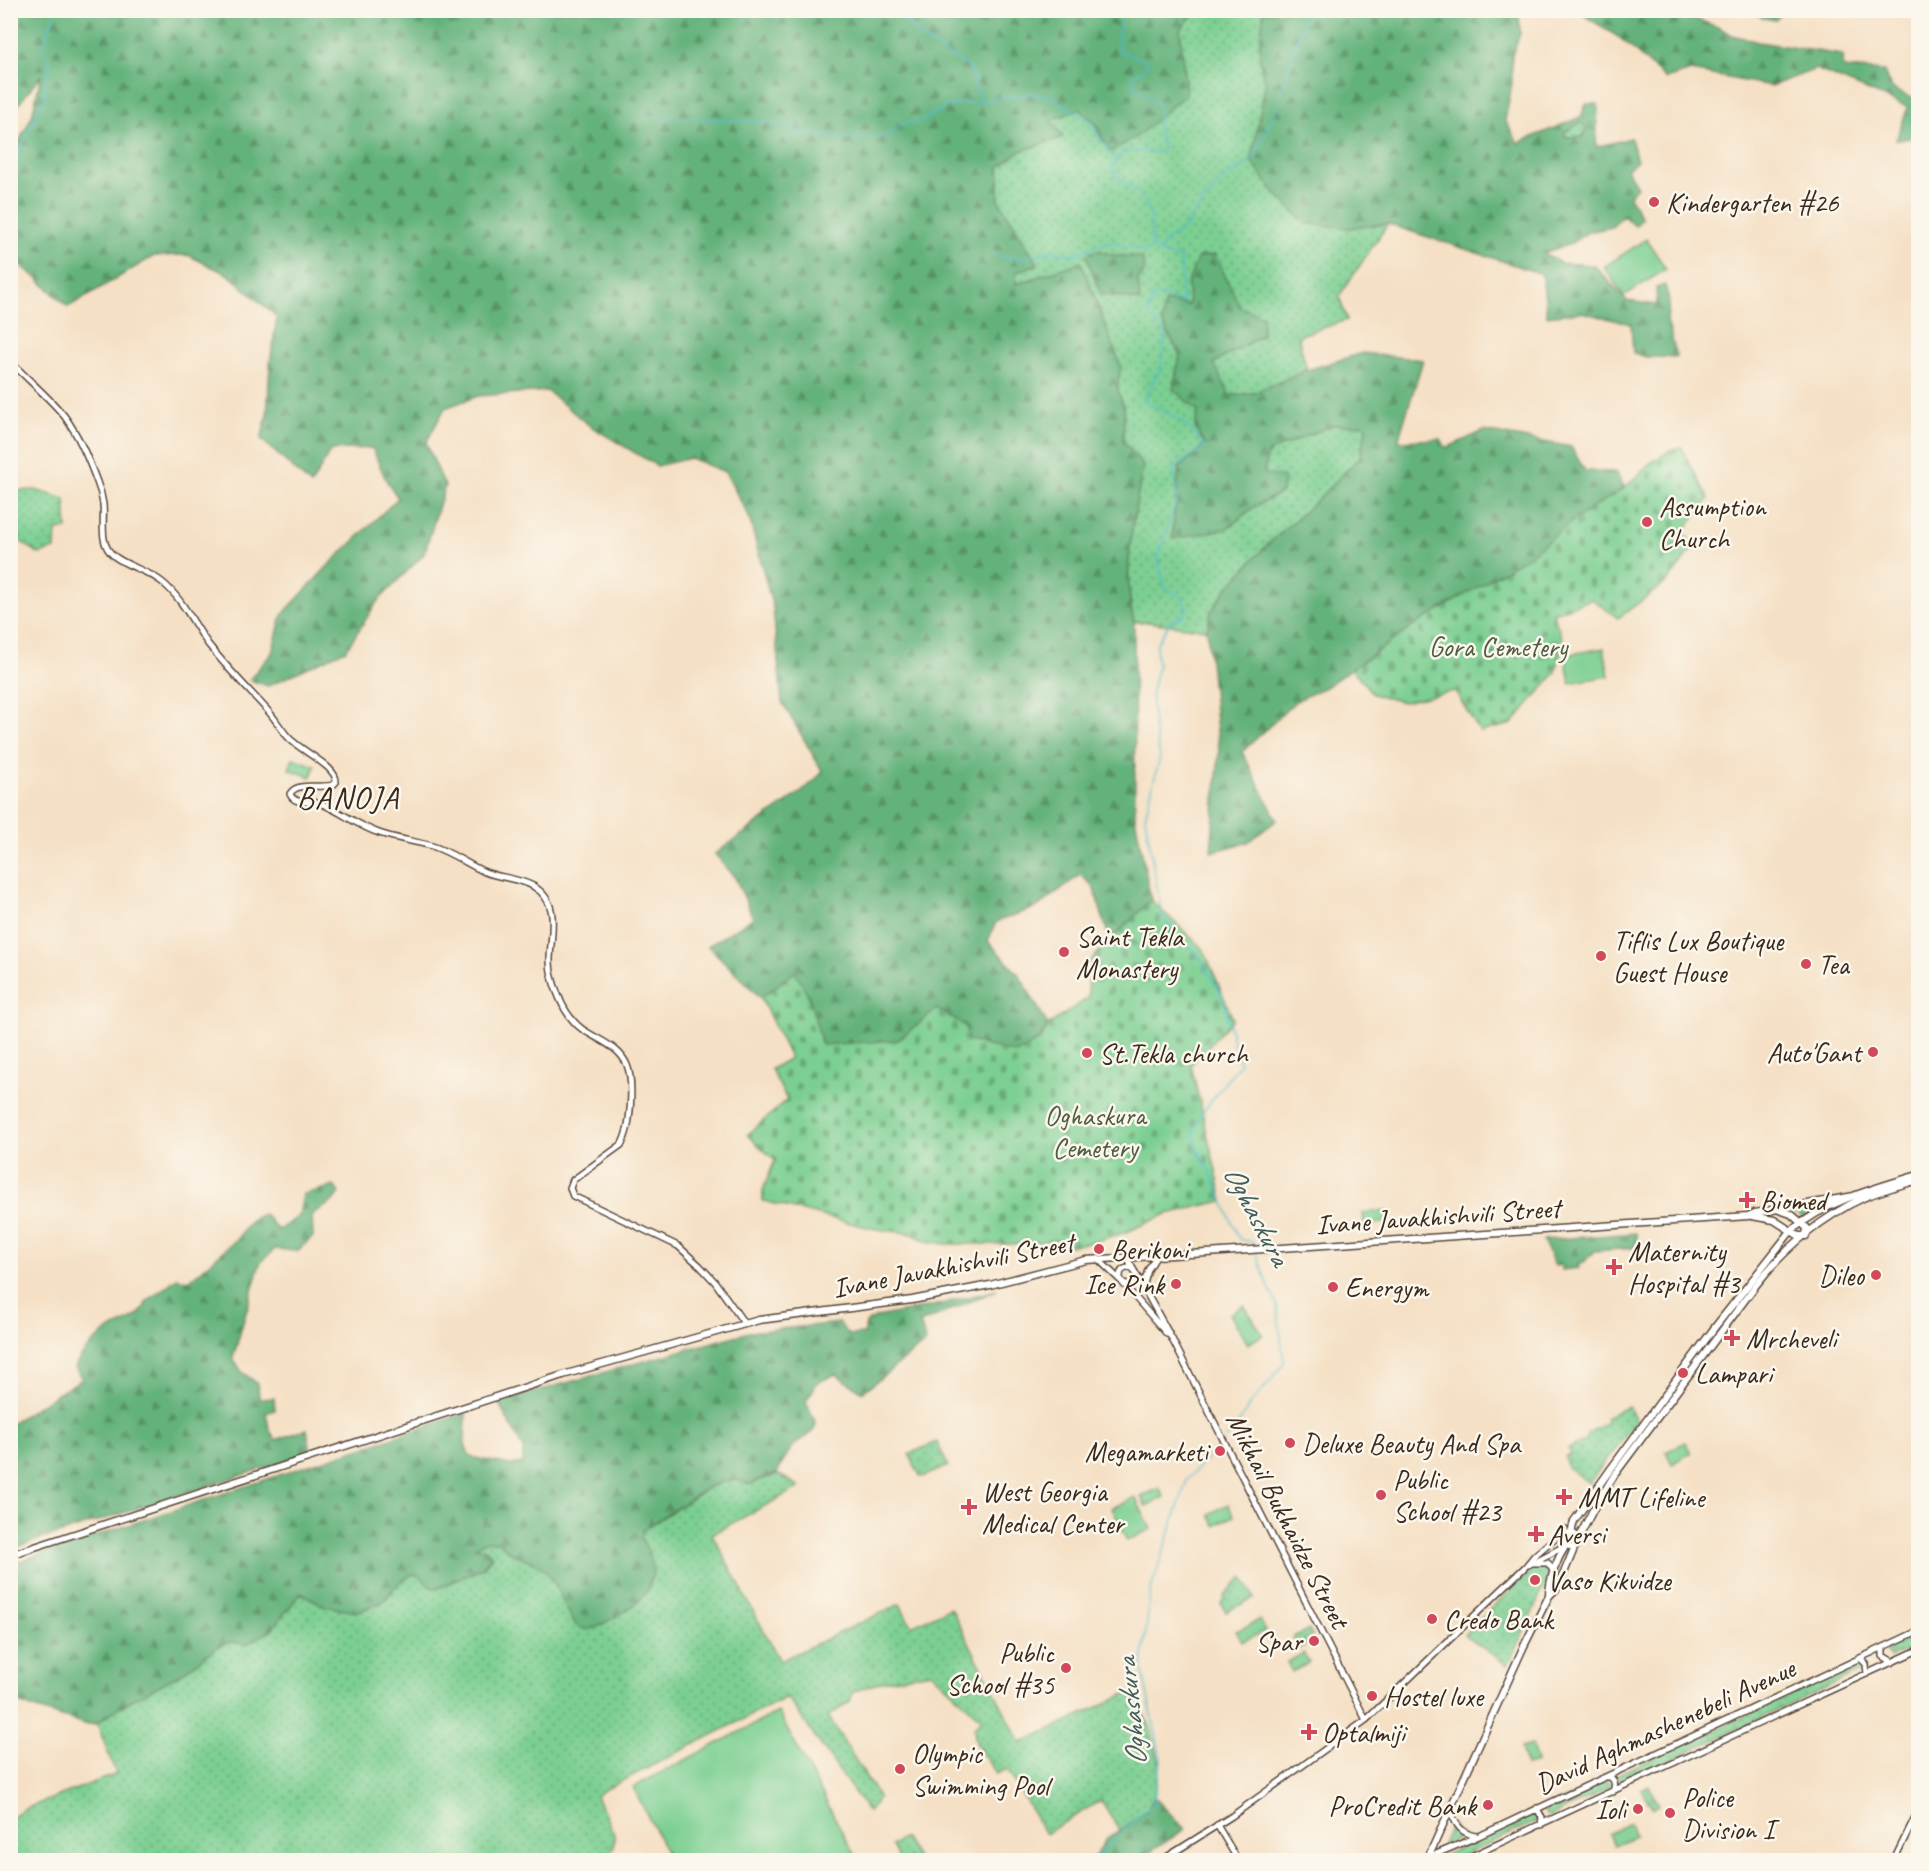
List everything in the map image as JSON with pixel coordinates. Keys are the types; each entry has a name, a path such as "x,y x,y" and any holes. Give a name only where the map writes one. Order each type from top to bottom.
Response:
{"main road":[{"path":"1549,1596 1549,1585 1566,1544 1564,1539 1574,1521 1715,1327 1792,1230 1802,1222 1854,1196 1918,1175"},
{"path":"1428,1859 1523,1648 1549,1596 1562,1580 1577,1541 1615,1474 1767,1271 1806,1236 1852,1203 1918,1180"},
{"name":"Ivane Javakhishvili Street","path":"10,1555 507,1392 627,1355 744,1323 912,1300 990,1285 1074,1262 1097,1259 1155,1257 1748,1216 1854,1196"},
{"path":"1779,1210 1791,1214 1802,1222 1807,1228 1806,1236"},
{"path":"1748,1216 1774,1220 1798,1236 1806,1236"},
{"path":"1568,1532 1575,1534 1577,1541"},
{"path":"1566,1544 1572,1547 1577,1541"}],"street":[{"path":"10,362 64,416 77,437 98,484 103,504 106,548 113,555 147,571 164,583 180,600 206,641 232,674 289,738 302,751 334,772 336,777 333,785 297,787 292,790 291,798 295,801 322,804 379,834 432,846 486,872 522,882 542,893 552,911 554,924 550,960 552,976 562,1005 581,1028 619,1052 627,1066 630,1079 625,1138 621,1145 573,1180 570,1188 573,1196 678,1246 715,1282 744,1323"},
{"path":"1143,1287 1155,1257"},
{"path":"1120,1272 1127,1268 1132,1269 1135,1272 1135,1280 1126,1284 1121,1281 1119,1276 1123,1258"},
{"name":"Mikhail Bukhaidze Street","path":"1123,1258 1135,1272 1172,1339 1366,1720"},
{"name":"Mikhail Bukhaidze Street","path":"1097,1259 1121,1281 1172,1339"},
{"path":"1162,1860 1217,1826 1366,1720 1534,1556 1555,1538 1568,1532"},
{"path":"1525,1567 1566,1544"},
{"path":"1532,1563 1548,1563 1554,1572"},
{"name":"David Aghmashenebeli Avenue","path":"1428,1859 1918,1631"},
{"path":"1883,1647 1883,1656 1893,1662"},
{"name":"David Aghmashenebeli Avenue","path":"1463,1860 1918,1650"},
{"path":"1860,1658 1866,1664 1867,1674"},
{"path":"1605,1777 1610,1777 1614,1781 1613,1792"},
{"path":"1537,1808 1542,1818 1541,1825"},
{"path":"1450,1810 1463,1832 1479,1836"},
{"path":"1894,1860 1918,1811"},
{"path":"1217,1826 1238,1860"}],"green space":[{"path":"11,11 1196,11 1180,30 1186,94 1136,137 1110,152 1094,122 1079,109 1051,120 1063,137 1020,151 999,167 999,201 1038,264 1016,272 1016,284 1081,262 1121,366 1117,387 1124,409 1123,441 1143,466 1130,544 1129,584 1134,622 1135,817 1151,900 1110,940 1093,886 1080,875 1037,907 996,922 988,941 1019,975 1048,1025 1039,1039 1016,1054 968,1041 937,1009 898,1040 822,1045 809,997 795,972 761,998 708,946 753,918 736,879 715,854 804,790 823,772 782,702 773,608 749,517 725,472 690,458 657,466 590,426 547,391 478,396 445,408 426,443 445,486 424,554 377,602 346,650 268,686 249,680 272,653 282,615 326,568 398,498 386,480 372,448 331,450 311,485 261,439 267,417 270,363 277,317 229,275 188,255 154,256 68,307 31,273 11,259 11,157 32,116 41,75 17,106 11,124"},
{"path":"1196,11 1264,11 1260,56 1266,82 1252,161 1349,228 1388,224 1339,296 1347,320 1298,336 1307,370 1254,393 1230,396 1213,363 1262,335 1240,307 1215,255 1188,282 1189,305 1165,301 1162,322 1180,355 1173,389 1198,411 1195,428 1205,444 1226,529 1254,507 1282,492 1264,473 1268,452 1333,425 1367,424 1360,457 1266,546 1228,587 1211,612 1207,630 1134,622 1129,584 1130,544 1143,466 1122,441 1124,409 1117,387 1121,366 1042,275 1016,285 1015,272 1038,264 999,201 999,166 1020,151 1062,137 1051,120 1080,109 1094,122 1109,152 1186,95 1180,29","holes":["1096,250 1113,255 1142,258 1145,270 1138,280"]},
{"path":"1264,11 1519,11 1520,34 1512,55 1512,84 1505,120 1518,143 1581,117 1586,104 1598,104 1596,147 1631,138 1637,161 1627,169 1637,187 1629,196 1642,218 1635,226 1622,215 1612,227 1588,232 1570,244 1543,253 1561,263 1594,265 1627,301 1657,305 1656,288 1665,285 1669,301 1667,321 1677,357 1646,357 1633,353 1631,324 1581,312 1547,316 1542,274 1388,224 1349,228 1306,223 1274,192 1251,161 1266,82 1260,56","holes":["1580,123 1586,127 1583,137 1566,137 1564,132"]},
{"path":"1577,11 1674,11 1720,28 1732,35 1758,42 1842,55 1843,68 1884,71 1892,87 1917,100 1918,137 1896,140 1908,107 1816,69 1771,86 1691,71 1666,79 1620,38"},
{"path":"1755,11 1782,11 1776,20 1762,18"},
{"path":"1580,123 1586,127 1583,137 1566,137 1564,132"},
{"path":"1646,239 1666,269 1624,296 1604,267"},
{"path":"1096,250 1113,255 1142,258 1145,270 1138,280 1140,301 1101,294 1086,255"},
{"path":"1215,255 1240,307 1263,316 1262,335 1214,363 1230,396 1254,393 1307,370 1362,353 1423,360 1398,441 1441,439 1446,448 1484,431 1571,447 1585,471 1616,472 1625,488 1575,519 1529,556 1423,620 1325,687 1296,701 1242,752 1277,820 1248,842 1211,852 1219,751 1207,630 1211,612 1228,587 1266,546 1360,457 1367,425 1333,425 1268,452 1264,473 1284,478 1282,492 1254,507 1226,529 1172,539 1179,468 1205,444 1195,428 1198,411 1173,389 1180,355 1162,322 1165,301 1189,305 1188,282 1198,257"},
{"name":"Gora Cemetery","path":"1681,447 1709,499 1682,532 1695,546 1667,582 1618,618 1592,599 1553,613 1563,641 1556,672 1512,724 1480,732 1455,691 1403,702 1373,694 1352,669 1423,620 1529,556 1575,519 1625,488 1649,464 1671,450"},
{"path":"36,490 65,499 67,529 56,530 55,549 39,554 11,535 11,491"},
{"path":"1604,648 1609,676 1570,683 1565,655"},
{"path":"293,758 315,766 311,777 289,769"},
{"name":"Oghaskura Cemetery","path":"1151,900 1204,950 1233,1019 1191,1065 1223,1201 1167,1214 1129,1231 1093,1242 1068,1246 1058,1240 1019,1244 946,1244 925,1241 913,1234 870,1228 763,1201 763,1190 775,1160 747,1135 787,1100 771,1069 790,1058 761,998 795,972 809,997 822,1045 898,1040 937,1009 965,1026 968,1041 1016,1053 1035,1043 1043,1035 1048,1025 1088,998 1089,962"},
{"path":"334,1186 340,1193 331,1203 312,1214 313,1237 297,1251 275,1249 260,1263 233,1358 242,1372 258,1384 259,1399 274,1398 275,1410 266,1413 269,1428 275,1440 307,1429 311,1453 11,1549 11,1423 82,1379 75,1367 83,1353 94,1341 108,1330 134,1318 144,1308 146,1302 177,1278 189,1281 236,1240 252,1219 264,1214 278,1230 299,1216 303,1194"},
{"path":"1834,1202 1803,1218 1793,1211"},
{"path":"1388,1211 1389,1222 1364,1225 1363,1213"},
{"path":"1636,1233 1637,1244 1633,1248 1594,1251 1584,1262 1578,1263 1579,1268 1562,1270 1561,1265 1555,1266 1543,1240"},
{"path":"997,1290 920,1323 926,1342 863,1392 835,1374 817,1383 806,1401 816,1424 813,1431 791,1448 777,1473 750,1484 736,1480 709,1487 643,1530 641,1537 652,1563 653,1576 650,1586 636,1604 595,1628 585,1629 576,1625 552,1579 541,1567 508,1550 501,1542 487,1541 475,1547 487,1550 491,1556 483,1567 437,1589 430,1587 421,1577 414,1574 396,1586 382,1602 356,1612 325,1606 301,1593 270,1631 246,1644 231,1642 219,1646 182,1673 121,1706 96,1724 88,1725 11,1701 11,1564 466,1413 465,1444 470,1457 510,1465 523,1463 523,1448 498,1402 749,1332 839,1323 849,1335 864,1334 866,1323 877,1317"},
{"path":"1244,1305 1263,1335 1248,1344 1230,1314"},
{"path":"1628,1406 1637,1421 1589,1483 1567,1467 1565,1457 1571,1454 1568,1449 1588,1439 1586,1434 1607,1423 1605,1418"},
{"path":"937,1442 948,1466 923,1477 920,1476 909,1454"},
{"path":"1685,1442 1691,1453 1672,1464 1666,1452"},
{"path":"778,1474 800,1487 712,1534 780,1661 900,1604 911,1626 951,1608 1021,1743 1130,1692 1149,1724 1160,1764 1154,1797 1147,1810 1120,1831 1101,1800 1045,1834 1007,1769 996,1774 978,1748 974,1727 982,1720 931,1672 883,1681 853,1692 850,1702 828,1716 879,1798 868,1812 787,1697 596,1796 614,1834 614,1848 609,1853 593,1860 11,1860 10,1820 22,1810 116,1774 97,1723 121,1706 182,1673 219,1646 231,1642 246,1644 270,1631 301,1593 331,1607 352,1611 362,1610 383,1601 401,1580 409,1575 417,1575 437,1589 484,1568 492,1556 487,1550 474,1547 487,1541 502,1542 508,1550 547,1572 576,1625 652,1563 641,1537 643,1530 709,1487 736,1480 750,1484"},
{"path":"1159,1488 1164,1497 1146,1506 1141,1497"},
{"path":"1135,1497 1151,1529 1127,1541 1112,1508"},
{"path":"1228,1504 1234,1516 1215,1526 1209,1514"},
{"path":"1535,1567 1544,1569 1549,1577 1508,1665 1464,1635"},
{"path":"1243,1577 1254,1598 1226,1612 1221,1604 1225,1595"},
{"path":"1260,1620 1265,1631 1242,1642 1236,1631"},
{"path":"1309,1629 1313,1636 1304,1640 1306,1645 1298,1649 1293,1637"},
{"path":"1918,1635 1918,1646 1891,1658 1887,1654 1887,1649"},
{"path":"1304,1653 1309,1663 1292,1672 1287,1662"},
{"path":"1861,1663 1864,1669 1862,1671 1627,1780 1620,1783 1616,1778 1618,1774"},
{"path":"778,1712 857,1859 670,1860 633,1787"},
{"path":"1532,1745 1537,1763 1526,1766 1521,1748"},
{"path":"1606,1780 1611,1785 1607,1789 1549,1817 1545,1814 1545,1808"},
{"path":"1649,1785 1658,1805 1653,1808 1641,1789"},
{"path":"1154,1797 1185,1829 1138,1860 1088,1860 1095,1856 1108,1837 1120,1831 1147,1810"},
{"path":"1532,1814 1538,1814 1538,1821 1453,1860 1434,1860"},
{"path":"1630,1823 1635,1836 1615,1845 1609,1833"},
{"path":"1451,1824 1464,1836 1441,1847"},
{"path":"905,1838 918,1860 900,1860 891,1845"}],"waterway":[{"path":"10,169 43,102 50,61 43,46 56,10"},
{"path":"880,10 901,15 920,37 970,68 980,99"},
{"name":"Oghaskura","path":"1122,10 1118,45 1120,52 1146,60 1147,66 1132,77 1134,85 1157,103 1160,114 1157,129 1163,147 1158,152 1123,151 1112,168 1118,177 1139,194 1148,208 1152,248 1180,258 1183,303 1165,296 1153,297 1148,314 1166,334 1160,371 1144,401 1187,426 1194,432 1204,448 1173,468 1177,499 1158,558 1164,586 1182,598 1187,608 1183,616 1170,622 1156,645 1158,666 1151,694 1160,757 1145,817 1162,915 1176,936 1198,955 1223,996 1240,1063 1203,1112 1193,1131 1198,1152 1210,1170 1239,1239 1253,1242 1255,1246"},
{"path":"1160,252 1163,243 1188,225 1192,216 1226,176 1245,166 1256,154 1277,107 1307,10"},
{"path":"652,116 773,123 801,133 862,140 885,136 903,124 922,121 946,106 1031,94 1051,97 1083,117 1096,131 1115,160"},
{"path":"992,254 1017,259 1053,251 1072,255 1112,241 1146,251 1152,248"},
{"name":"Oghaskura","path":"1226,1438 1284,1362 1277,1305 1256,1251"},
{"name":"Oghaskura","path":"1092,1860 1153,1803 1161,1760 1142,1668 1150,1592 1187,1480 1223,1441"}],"place":[{"name":"Kindergarten #26","path":"1654,202"},
{"name":"Assumption Church","path":"1647,522"},
{"name":"Saint Tekla Monastery","path":"1064,952"},
{"name":"Tiflis Lux Boutique Guest House","path":"1601,956"},
{"name":"Tea","path":"1806,964"},
{"name":"Auto'Gant","path":"1873,1052"},
{"name":"St.Tekla church","path":"1087,1053"},
{"name":"Biomed","path":"1747,1200"},
{"name":"Berikoni","path":"1099,1249"},
{"name":"Maternity Hospital #3","path":"1614,1267"},
{"name":"Dileo","path":"1876,1275"},
{"name":"Ice Rink","path":"1176,1284"},
{"name":"Energym","path":"1333,1287"},
{"name":"Mrcheveli","path":"1732,1338"},
{"name":"Lampari","path":"1683,1373"},
{"name":"Deluxe Beauty And Spa","path":"1290,1443"},
{"name":"Megamarketi","path":"1220,1451"},
{"name":"Public School #23","path":"1381,1495"},
{"name":"MMT Lifeline","path":"1564,1497"},
{"name":"West Georgia Medical Center","path":"969,1507"},
{"name":"Aversi","path":"1536,1534"},
{"name":"Vaso Kikvidze","path":"1535,1580"},
{"name":"Credo Bank","path":"1432,1619"},
{"name":"Spar","path":"1314,1641"},
{"name":"Public School #35","path":"1066,1668"},
{"name":"Hostel luxe","path":"1372,1696"},
{"name":"Optalmiji","path":"1309,1732"},
{"name":"Olympic Swimming Pool","path":"900,1769"},
{"name":"ProCredit Bank","path":"1488,1805"},
{"name":"Ioli","path":"1638,1809"},
{"name":"Police Division I","path":"1670,1813"}],"district":[{"name":"BANOJA","path":"348,797"}]}
